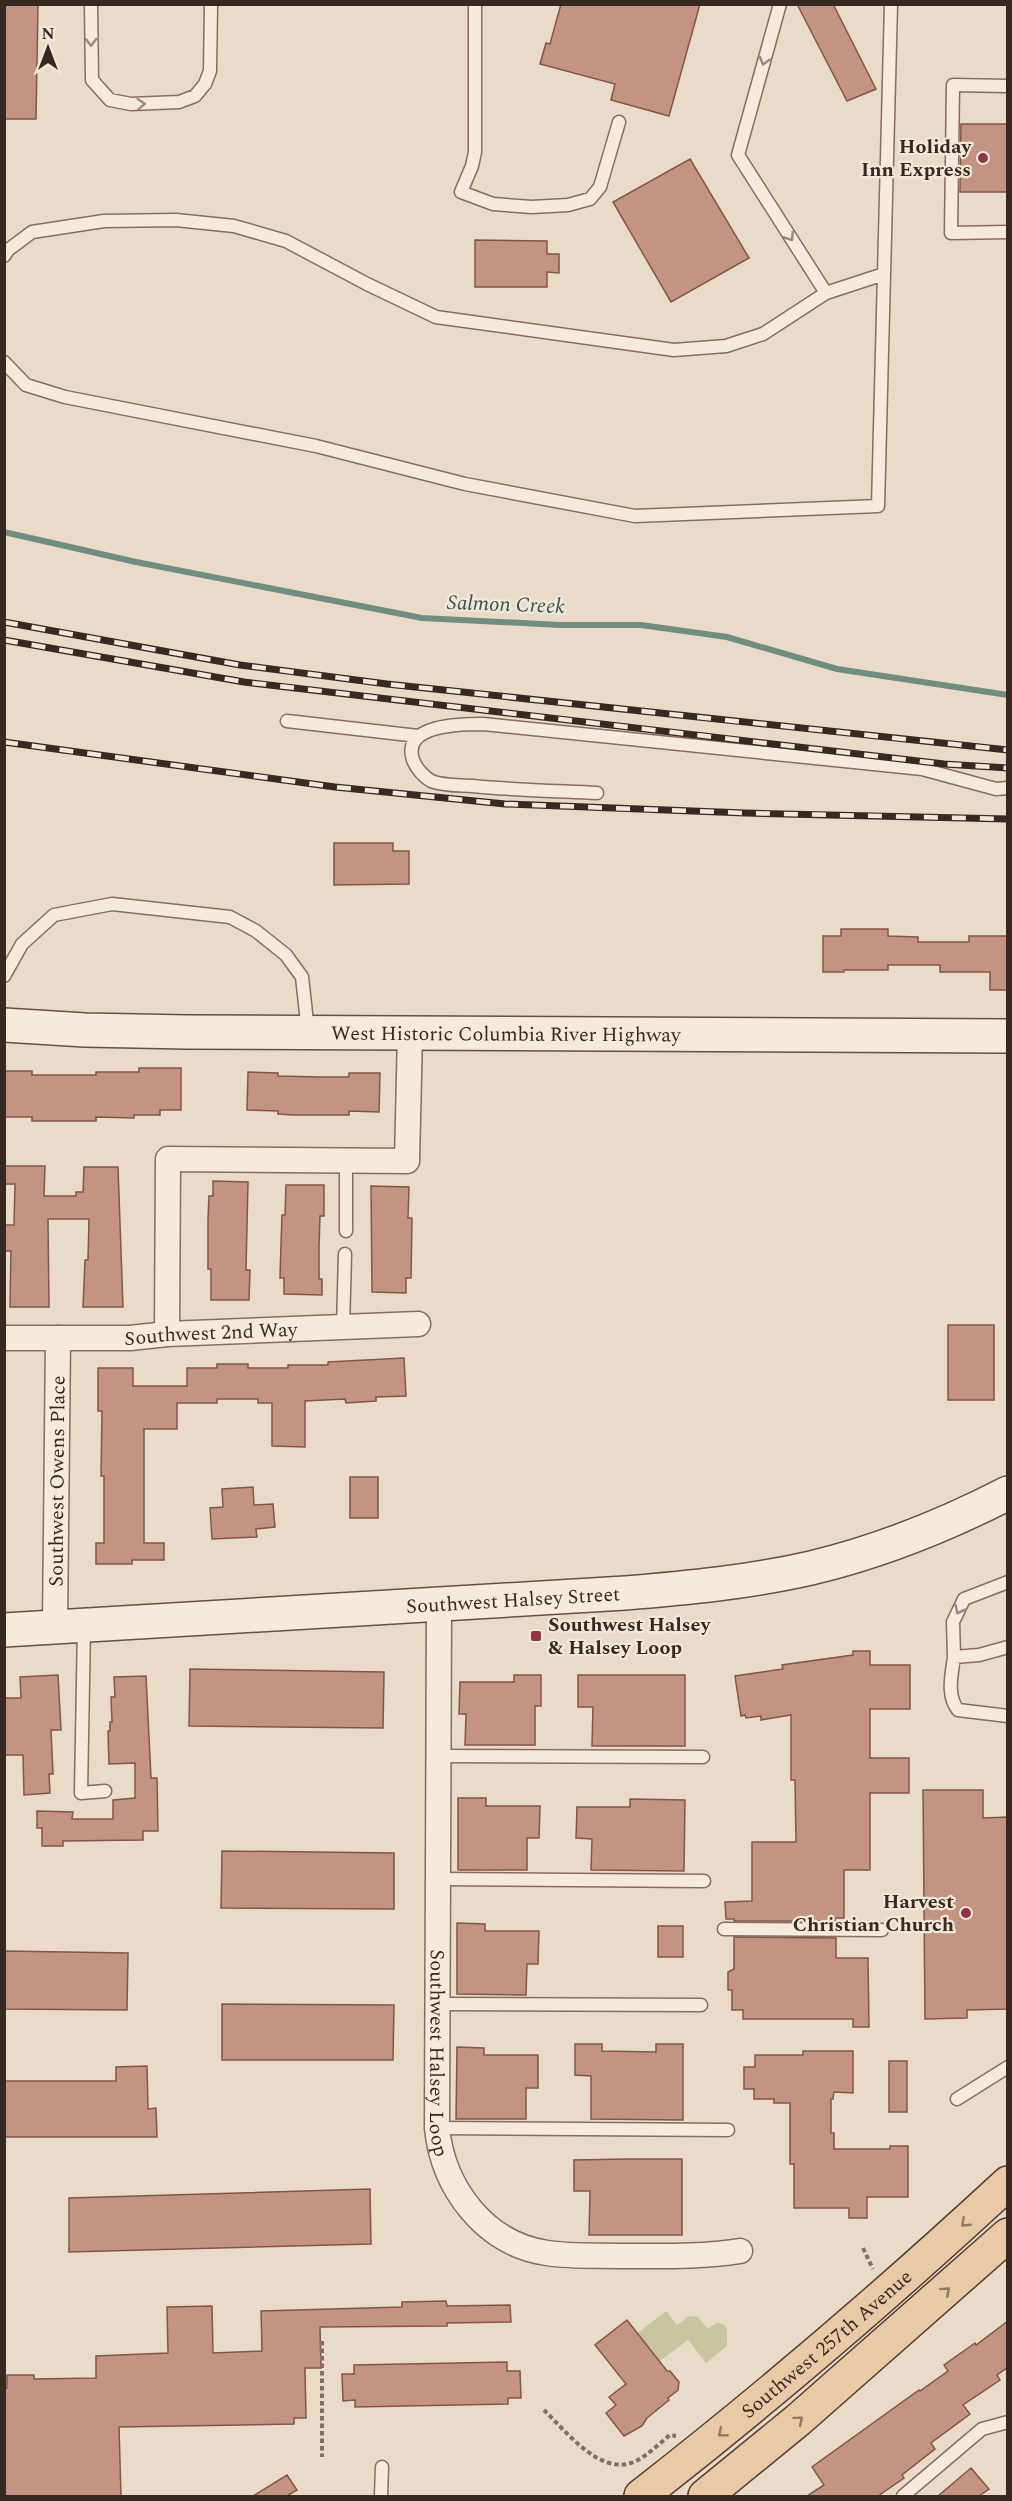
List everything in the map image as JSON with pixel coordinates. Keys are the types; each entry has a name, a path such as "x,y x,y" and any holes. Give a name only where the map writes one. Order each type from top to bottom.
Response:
{"main road":[{"name":"Southwest 257th Avenue","path":"641,2496 693,2456 847,2328 1008,2183"},
{"name":"Southwest 257th Avenue","path":"705,2496 849,2376 1008,2235"}],"street":[{"name":"West Historic Columbia River Highway","path":"4,1025 85,1030 1008,1036"},
{"path":"167,1334 168,1159 407,1161 410,1033"},
{"name":"Southwest 2nd Way","path":"4,1338 130,1338 167,1334 418,1324"},
{"name":"Southwest Owens Place","path":"58,1338 70,1626"},
{"name":"Southwest Halsey Street","path":"4,1630 439,1605 691,1587 810,1568 879,1547 957,1518 1008,1493"},
{"name":"Southwest Halsey Loop","path":"439,1605 436,1879 437,2128 439,2147 447,2170 464,2201 484,2222 504,2238 546,2253 705,2256 740,2251"}],"lane":[{"path":"91,4 92,80 110,100 131,104 178,102 195,96 206,84 210,71 211,4"},
{"path":"475,4 475,152 461,192 493,204 532,207 568,205 590,199 600,188 619,122"},
{"path":"780,4 738,155 826,293"},
{"path":"4,362 26,385 65,397 316,446 465,484 635,516 878,506 891,4"},
{"path":"1008,86 953,85 951,233 1008,232"},
{"path":"4,256 8,249 32,232 104,221 176,220 234,226 286,241 436,317 674,350 726,346 763,334 826,293 885,274"},
{"path":"287,721 418,736 433,729 456,724 513,727 922,769 996,789 1008,788"},
{"path":"418,736 413,745 413,759 420,771 431,781 502,789 597,793"},
{"path":"4,976 22,944 54,915 112,904 230,918 256,932 286,956 302,977 308,1032"},
{"path":"346,1160 346,1231"},
{"path":"343,1328 345,1254"},
{"path":"1008,1582 964,1599 953,1622 954,1657 950,1694 952,1703 958,1710 1008,1716"},
{"path":"70,1626 81,1793 105,1791"},
{"path":"954,1657 980,1655 1008,1647"},
{"path":"437,1756 703,1756"},
{"path":"436,1879 704,1881"},
{"path":"724,1929 882,1930"},
{"path":"437,2004 701,2005"},
{"path":"957,2099 1008,2067"},
{"path":"437,2128 728,2130"},
{"path":"903,2496 982,2429 1008,2422"},
{"path":"381,2496 382,2467"}],"path":[{"path":"322,2341 322,2457"},
{"path":"544,2410 589,2452 614,2464 624,2465 637,2460 670,2435 678,2439 693,2456"}],"green space":[{"path":"666,2311 677,2325 689,2316 698,2317 708,2329 716,2323 723,2324 727,2329 727,2346 706,2363 688,2340 660,2361 638,2333"}],"building":[{"path":"4,4 38,4 36,119 4,119"},
{"path":"561,4 700,4 669,116 611,100 615,84 540,64 546,43 550,44"},
{"path":"797,4 833,4 876,89 847,101"},
{"name":"Holiday Inn Express","path":"961,124 1008,124 1008,192 960,192"},
{"path":"690,159 749,258 671,302 613,202"},
{"path":"475,240 547,241 547,254 559,254 559,273 547,272 547,287 475,287"},
{"path":"334,843 393,843 393,851 409,851 409,884 334,885"},
{"path":"841,929 888,929 888,936 918,937 918,942 969,942 969,936 1008,936 1008,990 990,990 990,972 940,972 940,965 888,965 888,970 823,972 823,936 841,936"},
{"path":"139,1068 181,1068 181,1110 160,1110 160,1115 134,1115 134,1118 96,1117 96,1121 32,1121 32,1117 4,1117 4,1071 32,1071 32,1075 96,1075 96,1072 139,1072"},
{"path":"248,1072 278,1073 278,1076 319,1077 349,1077 349,1073 380,1073 379,1112 349,1111 349,1115 293,1115 278,1114 278,1111 247,1110"},
{"path":"5,1166 45,1166 44,1196 76,1196 76,1192 83,1192 84,1167 118,1167 123,1307 83,1307 89,1219 48,1219 49,1307 10,1307 11,1251 4,1251 4,1225 14,1225 15,1184 5,1184"},
{"path":"213,1181 248,1182 246,1270 250,1270 249,1300 211,1300 211,1269 208,1269 208,1219 209,1196 213,1196"},
{"path":"286,1185 324,1185 324,1216 320,1216 319,1247 319,1279 322,1279 322,1295 284,1294 284,1278 280,1278 282,1215 285,1215"},
{"path":"371,1186 409,1187 408,1218 412,1218 411,1278 406,1278 406,1293 372,1292"},
{"path":"948,1325 994,1325 994,1400 948,1400"},
{"path":"404,1358 406,1396 376,1397 376,1401 346,1403 345,1399 305,1401 305,1447 272,1446 272,1403 258,1403 258,1399 217,1399 217,1403 177,1403 177,1429 144,1429 144,1543 164,1543 164,1560 132,1560 132,1564 96,1564 96,1543 104,1543 104,1476 101,1476 102,1411 98,1411 98,1368 133,1368 133,1386 187,1386 187,1368 217,1368 217,1364 248,1364 248,1368 288,1368 288,1365 328,1365 328,1362"},
{"path":"350,1477 378,1477 378,1518 350,1518"},
{"path":"253,1487 254,1505 273,1504 275,1527 256,1529 257,1537 212,1539 210,1508 223,1507 222,1489"},
{"path":"853,1651 870,1651 870,1665 910,1665 910,1709 870,1709 870,1758 909,1758 909,1793 870,1793 870,1870 844,1870 844,1918 835,1918 835,1921 734,1921 734,1919 726,1919 725,1902 752,1901 752,1842 796,1842 795,1780 791,1780 791,1715 761,1720 761,1716 746,1718 745,1715 741,1716 735,1676 783,1669 782,1665 853,1655"},
{"path":"190,1669 384,1672 383,1728 189,1726"},
{"path":"58,1675 61,1730 51,1730 53,1774 49,1774 50,1793 24,1795 23,1755 4,1755 4,1698 21,1698 20,1677"},
{"path":"514,1675 541,1675 541,1706 535,1706 535,1745 465,1745 466,1714 459,1714 460,1682 514,1682"},
{"path":"578,1675 685,1675 685,1746 592,1746 593,1707 578,1707"},
{"path":"146,1676 151,1778 157,1778 158,1831 143,1831 143,1840 63,1841 63,1846 42,1846 42,1828 37,1828 37,1811 73,1812 72,1819 113,1819 113,1800 135,1798 135,1763 109,1764 108,1731 110,1731 110,1722 112,1722 111,1697 115,1697 114,1677"},
{"name":"Harvest Christian Church","path":"923,1790 983,1790 983,1818 1008,1817 1008,2009 967,2010 967,2018 925,2019"},
{"path":"458,1798 486,1798 486,1806 540,1806 539,1838 527,1838 527,1870 458,1870"},
{"path":"630,1799 685,1800 684,1871 591,1870 592,1839 576,1838 577,1807 630,1807"},
{"path":"222,1851 394,1853 394,1909 221,1908"},
{"path":"457,1923 485,1924 485,1931 539,1931 538,1964 527,1964 526,1995 457,1994"},
{"path":"658,1926 683,1926 683,1957 658,1957"},
{"path":"734,1937 836,1938 836,1958 868,1958 869,2027 853,2027 853,2019 743,2019 743,2010 732,2010 732,1990 728,1990 728,1972 734,1969"},
{"path":"4,1951 128,1953 127,2010 4,2009"},
{"path":"222,2004 394,2005 393,2060 222,2060"},
{"path":"575,2044 602,2044 602,2051 656,2052 656,2044 683,2044 683,2120 591,2119 591,2076 575,2075"},
{"path":"457,2047 484,2048 484,2055 538,2055 538,2088 526,2088 526,2119 456,2119"},
{"path":"803,2051 853,2051 853,2093 834,2092 833,2099 831,2099 831,2133 834,2133 834,2149 890,2149 890,2146 908,2146 908,2197 867,2197 867,2218 849,2218 849,2208 794,2208 794,2164 790,2164 790,2103 774,2103 774,2099 754,2099 754,2089 744,2089 744,2067 755,2067 755,2055 803,2055"},
{"path":"889,2061 907,2061 907,2112 889,2112"},
{"path":"147,2066 148,2109 156,2108 157,2137 4,2137 4,2081 116,2081 116,2067"},
{"path":"682,2159 682,2235 589,2235 590,2191 574,2191 574,2160"},
{"path":"370,2189 371,2244 69,2252 69,2198"},
{"path":"446,2301 447,2306 510,2305 511,2322 447,2323 447,2326 320,2327 321,2368 305,2368 306,2418 294,2418 294,2424 119,2427 121,2496 4,2496 4,2388 7,2388 7,2375 34,2375 34,2379 96,2378 96,2356 168,2353 167,2307 212,2306 213,2353 262,2351 261,2311 402,2307 402,2302"},
{"path":"627,2320 667,2371 670,2371 679,2382 678,2390 668,2398 669,2400 647,2418 642,2426 624,2436 606,2413 616,2405 609,2397 626,2384 595,2345"},
{"path":"1008,2321 1008,2367 997,2375 1000,2380 963,2405 970,2414 931,2443 935,2449 902,2475 904,2478 878,2496 807,2496 824,2485 812,2467 948,2371 944,2365"},
{"path":"507,2362 507,2371 520,2371 521,2398 508,2398 508,2404 355,2407 355,2400 343,2401 342,2374 354,2374 354,2365"},
{"path":"971,2468 989,2489 979,2496 938,2496"},
{"path":"287,2475 297,2490 287,2496 253,2496"}],"waterway":[{"name":"Salmon Creek","path":"4,532 136,562 422,618 560,625 641,625 727,637 837,669 1008,695"}],"railway":[{"path":"4,622 240,665 387,684 1008,750"},
{"path":"4,640 244,682 944,764 1008,768"},
{"path":"4,742 335,787 505,804 745,813 1008,819"}],"place":[{"name":"Holiday Inn Express","path":"983,158"},
{"name":"Southwest Halsey & Halsey Loop","path":"536,1636"},
{"name":"Harvest Christian Church","path":"966,1913"}]}
